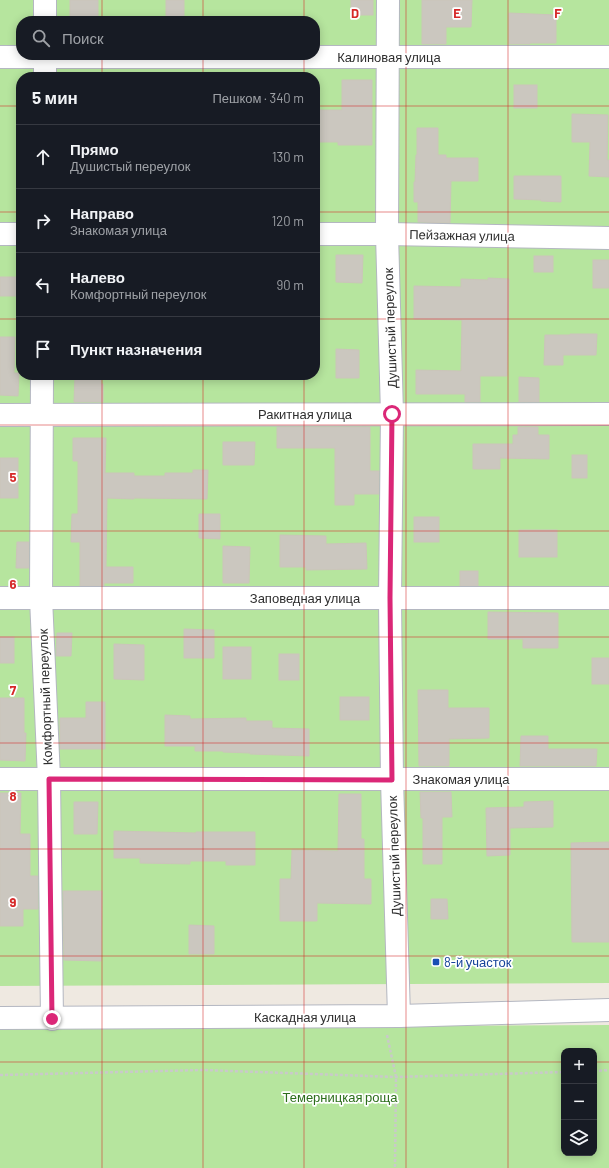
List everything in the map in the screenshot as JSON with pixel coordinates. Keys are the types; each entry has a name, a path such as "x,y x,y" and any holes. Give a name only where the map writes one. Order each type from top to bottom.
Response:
{"street":[{"path":"45,0 45,16"},
{"name":"Душистый переулок","path":"388,0 389,57 387,234 392,414 390,598 392,780 391,1016"},
{"name":"Калиновая улица","path":"0,57 16,59"},
{"name":"Калиновая улица","path":"320,58 609,57"},
{"name":"Калиновая улица","path":"22,60 45,63 217,60"},
{"path":"0,234 16,234"},
{"name":"Пейзажная улица","path":"320,234 609,238"},
{"name":"Комфортный переулок","path":"42,380 41,598 49,779 52,1019"},
{"name":"Ракитная улица","path":"0,415 609,414"},
{"name":"Заповедная улица","path":"0,598 609,598"},
{"name":"Знакомая улица","path":"0,779 609,779"},
{"name":"Каскадная улица","path":"0,1018 52,1019 391,1016 609,1010"}],"path":[{"path":"391,1016 396,1077 394,1168"},
{"path":"0,1075 203,1070 396,1077 561,1072"},
{"path":"597,1071 609,1070"}],"green space":[{"path":"0,0 609,0 609,983 0,986"},
{"name":"Темерницкая роща","path":"609,1025 609,1168 0,1168 0,1028"}],"building":[{"path":"70,0 98,0 98,16 70,16"},
{"path":"166,0 184,0 184,16 166,16"},
{"path":"351,0 373,0 373,15 351,15"},
{"path":"422,0 472,0 471,27 446,27 446,44 422,44"},
{"path":"509,13 556,15 556,43 509,44"},
{"path":"342,80 372,80 372,145 338,145 338,142 320,142 320,110 342,110"},
{"path":"514,85 537,85 537,108 514,108"},
{"path":"572,114 608,115 607,160 609,160 609,177 589,176 590,142 572,142"},
{"path":"417,128 438,128 438,155 446,155 446,158 478,158 478,181 451,181 450,223 418,222 418,202 414,202"},
{"path":"514,176 561,176 561,202 514,199"},
{"path":"336,255 363,255 362,283 336,282"},
{"path":"534,256 553,256 553,272 534,272"},
{"path":"593,260 609,260 609,288 593,288"},
{"path":"0,277 16,277 16,296 0,296"},
{"path":"488,278 509,279 507,376 480,376 480,402 465,402 465,394 416,394 416,370 461,371 462,320 414,319 414,286 461,287 461,279 488,280"},
{"path":"597,334 596,355 563,355 563,365 544,365 545,335"},
{"path":"0,337 15,337 14,373 16,373 16,380 19,380 18,396 0,395"},
{"path":"336,349 359,350 359,378 336,378"},
{"path":"519,377 539,378 539,402 519,402"},
{"path":"75,380 101,380 101,384 103,384 103,402 74,402"},
{"path":"277,427 370,427 370,471 379,471 379,494 354,494 354,505 335,505 335,448 277,448"},
{"path":"518,427 538,427 538,435 549,435 549,459 500,458 500,469 473,469 473,444 513,444 513,435 518,435"},
{"path":"73,438 106,438 105,473 134,473 134,476 165,476 165,473 193,473 193,470 208,470 207,499 107,498 106,567 133,567 133,583 104,583 104,586 80,586 80,542 71,542 72,514 78,514 78,461 73,461"},
{"path":"223,442 255,442 254,465 223,465"},
{"path":"572,455 587,455 587,478 572,478"},
{"path":"0,458 18,458 18,498 0,498"},
{"path":"199,514 220,514 220,539 199,538"},
{"path":"414,517 439,517 439,542 414,542"},
{"path":"519,530 557,530 557,557 519,557"},
{"path":"280,535 326,536 326,544 366,543 367,569 306,570 306,567 280,567"},
{"path":"17,542 29,542 29,568 16,568"},
{"path":"223,546 250,547 249,583 223,583"},
{"path":"460,571 478,571 478,586 460,586"},
{"path":"488,612 558,613 558,648 523,648 523,639 488,639"},
{"path":"184,629 214,630 214,658 184,658"},
{"path":"57,633 72,633 71,656 56,656"},
{"path":"0,637 14,637 14,663 0,663"},
{"path":"114,644 144,645 144,680 114,679"},
{"path":"223,647 251,647 251,679 223,679"},
{"path":"279,654 299,654 299,680 279,680"},
{"path":"592,658 609,658 609,684 592,684"},
{"path":"418,690 448,690 448,708 489,708 489,738 449,739 449,766 419,766"},
{"path":"340,697 369,697 369,720 340,720"},
{"path":"0,698 24,698 24,733 26,733 25,761 0,760"},
{"path":"86,702 105,702 105,749 60,749 60,718 86,718"},
{"path":"165,715 190,716 190,719 246,718 246,721 272,721 272,728 309,729 309,756 250,754 223,751 195,751 195,746 165,746"},
{"path":"521,736 548,736 548,749 597,749 596,766 520,766"},
{"path":"420,792 451,792 452,817 442,817 442,864 423,864 423,818 421,818"},
{"path":"0,793 21,793 20,834 30,834 30,876 38,876 38,909 23,909 23,926 0,926"},
{"path":"339,794 361,794 361,839 364,839 364,879 371,879 371,904 317,903 317,921 280,921 280,879 291,879 292,850 338,851"},
{"path":"553,801 553,827 510,828 510,855 487,856 486,808 524,807 524,802"},
{"path":"74,802 98,802 97,834 74,834"},
{"path":"114,831 196,833 255,832 255,865 226,865 226,861 190,861 190,864 140,863 140,858 114,858"},
{"path":"609,842 609,942 572,942 571,843"},
{"path":"63,891 102,891 101,961 64,960"},
{"path":"431,899 447,899 448,919 431,919"},
{"path":"189,925 214,926 214,954 189,954"}],"place":[{"name":"8-й участок","path":"436,962"}],"route":[{"path":"52,1019 49,779 392,780 390,598 392,414"}]}
